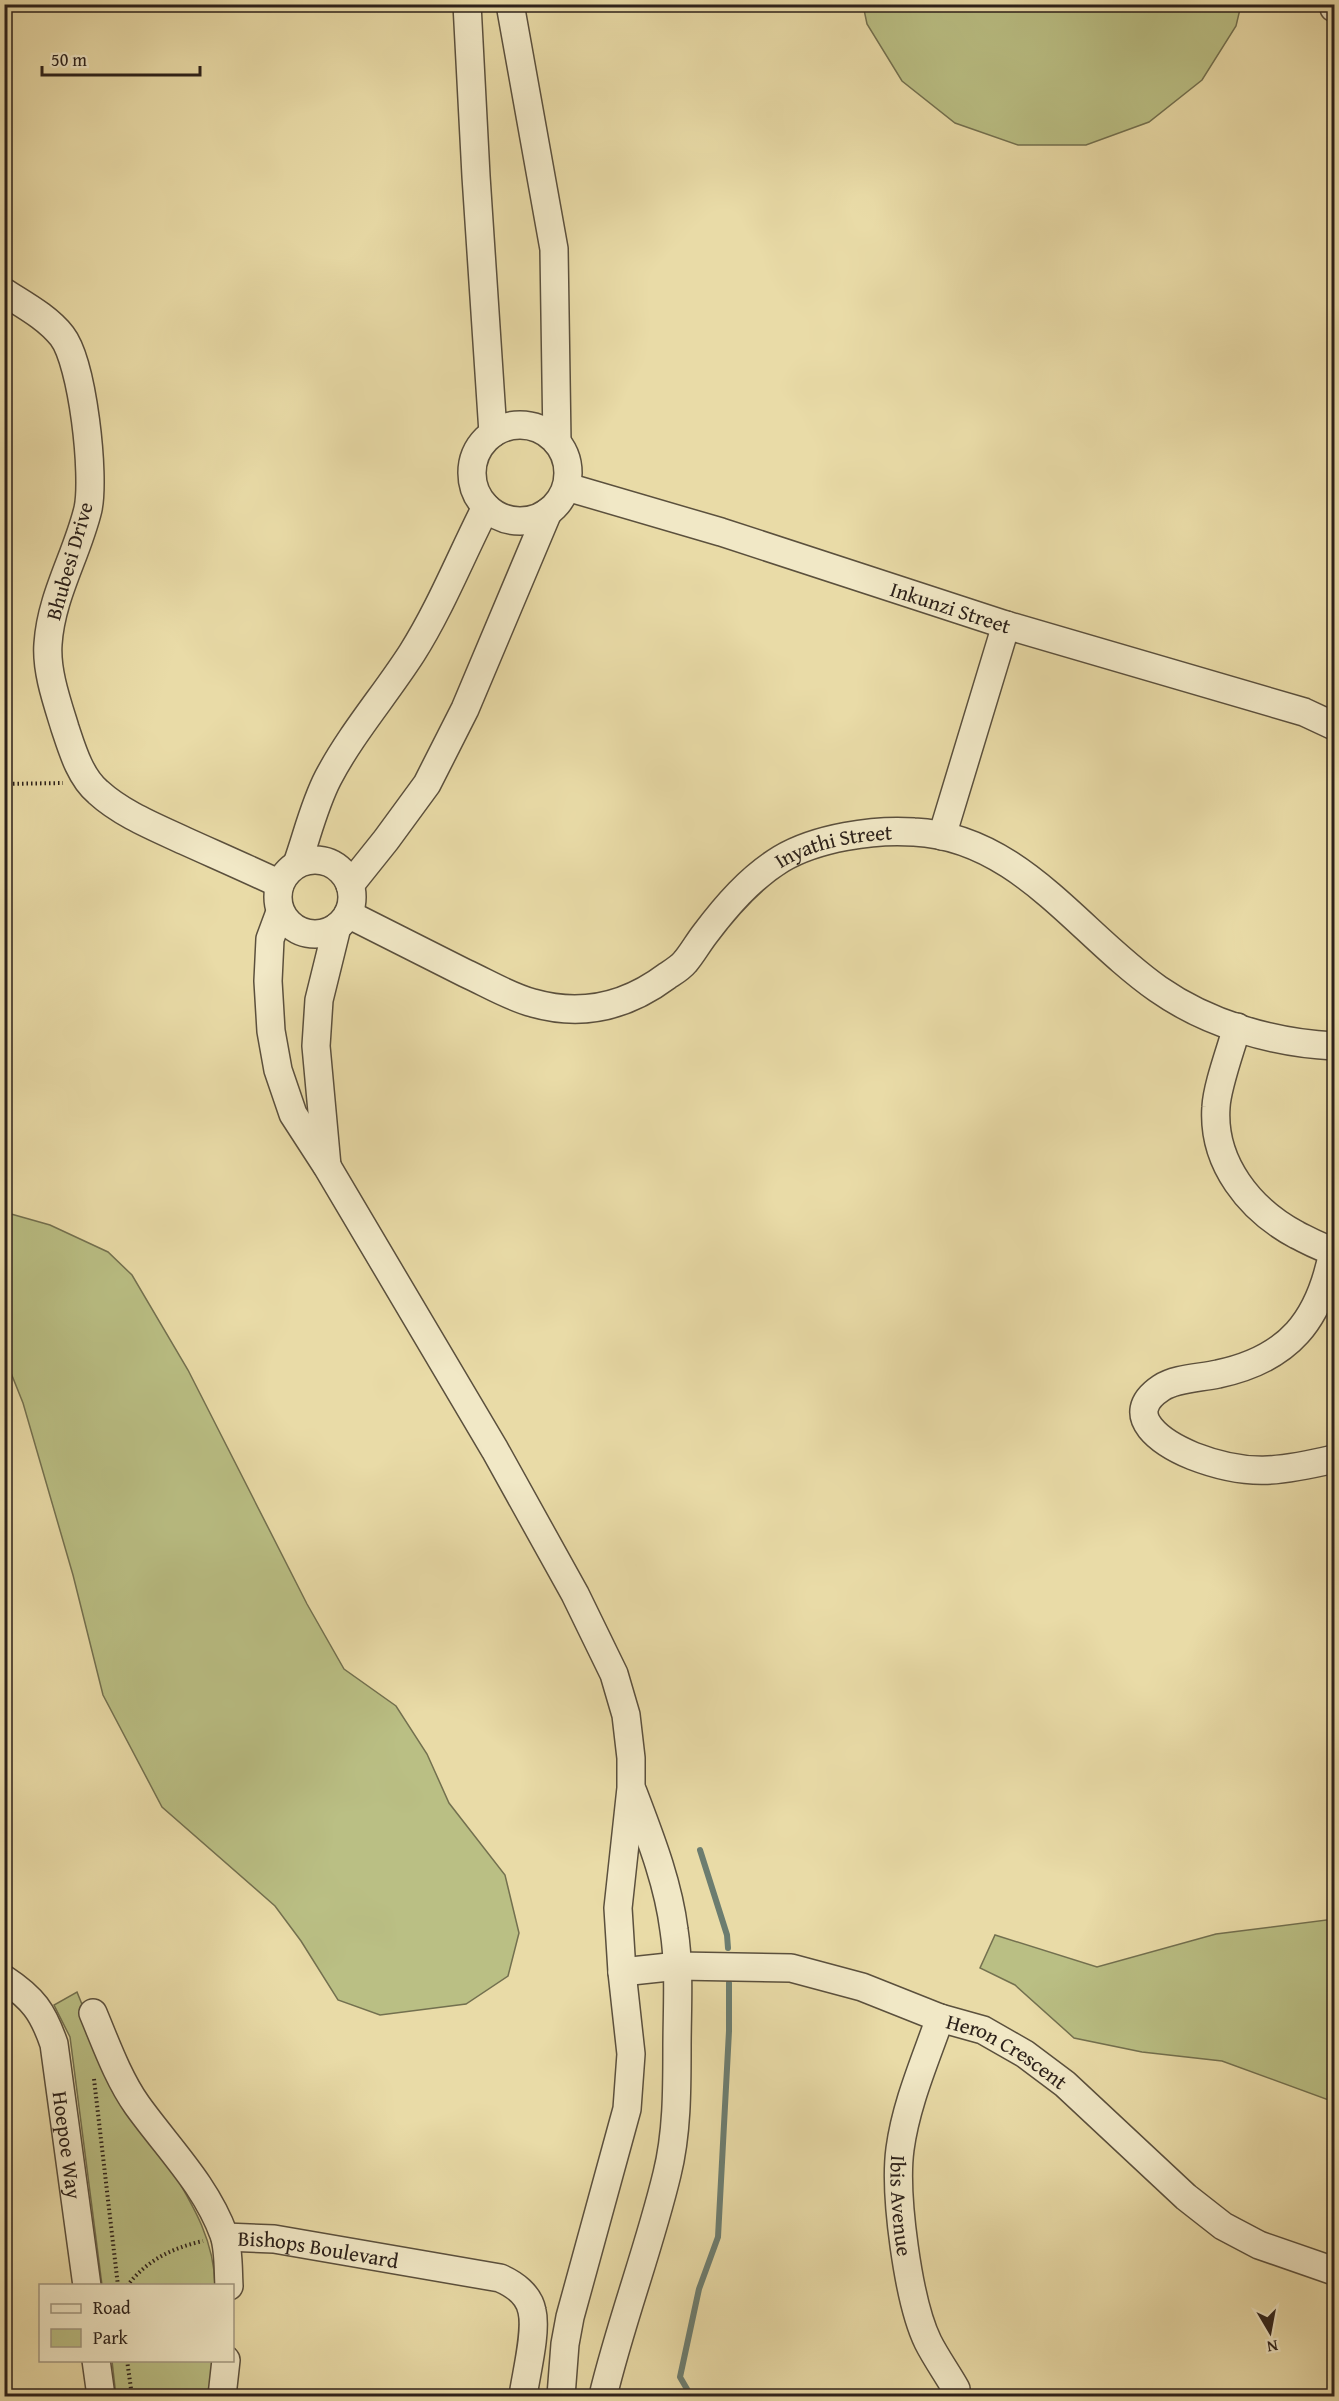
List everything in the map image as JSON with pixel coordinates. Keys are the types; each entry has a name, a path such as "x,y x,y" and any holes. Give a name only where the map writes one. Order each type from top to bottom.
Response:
{"street":[{"path":"467,4 494,434"},
{"path":"510,4 554,249 557,442"},
{"name":"Bhubesi Drive","path":"4,291 49,322 63,337 72,358 83,404 89,474 88,506 53,608 48,645 50,671 58,706 75,755 87,779 97,792 147,824 289,874"},
{"path":"520,425 534,427 557,442 565,456 568,471 567,487 560,501 548,512 536,519 509,520 497,516 477,496 472,469 483,443 494,434 506,427 520,425"},
{"name":"Inkunzi Street","path":"567,487 721,532 1006,626 1304,712 1335,726"},
{"path":"486,507 438,609 412,654 358,730 328,779 289,874 278,893 280,912 270,939 268,981 278,1070 293,1114 328,1168 495,1450 575,1594 614,1674 626,1715 631,1758 631,1788 618,1908 622,1972 632,2054 627,2109 570,2317 565,2344 561,2397"},
{"path":"350,885 427,784 465,709 548,512"},
{"path":"942,836 1006,626"},
{"name":"Inyathi Street","path":"343,921 532,1003 560,1008 590,1009 617,1004 654,986 684,964 735,896 782,858 848,835 886,831 917,832 962,840 993,854 1030,877 1128,966 1160,990 1194,1010 1237,1027 1281,1040 1335,1046"},
{"path":"289,874 308,861 329,863 338,868 350,885 352,900 343,921 319,1000 316,1046 328,1168"},
{"path":"280,912 286,921 305,933 327,932 343,921"},
{"path":"1237,1027 1216,1105 1219,1138 1231,1175 1248,1198 1272,1221 1314,1244 1334,1251 1328,1280 1304,1327 1270,1355 1245,1368 1163,1387 1146,1404 1144,1416 1146,1425 1166,1442 1204,1460 1236,1469 1263,1471 1283,1469 1335,1458"},
{"path":"603,2397 626,2309 668,2172 677,2096 678,1966 674,1930 665,1883 631,1788"},
{"name":"Heron Crescent","path":"622,1972 678,1966 791,1968 862,1987 940,2018 983,2030 1033,2060 1065,2084 1186,2197 1223,2226 1259,2245 1335,2271"},
{"name":"Hoepoe Way","path":"22,1993 47,2023 54,2044 87,2284"},
{"name":"Bishops Boulevard","path":"93,2013 112,2058 136,2103 174,2151 203,2194 225,2237 274,2239 500,2278 512,2283 529,2301 533,2312 523,2397"},
{"name":"Ibis Avenue","path":"940,2018 906,2122 900,2150 898,2180 901,2220 914,2298 927,2340 956,2389"},
{"path":"225,2237 229,2284"},
{"path":"96,2362 101,2397"},
{"path":"222,2397 226,2362"}],"path":[{"path":"4,784 75,783 87,779"},
{"path":"94,2077 118,2284"},
{"path":"129,2284 145,2266 164,2253 188,2244 225,2237"},
{"path":"127,2362 132,2397"}],"green space":[{"path":"863,4 1241,5 1236,26 1202,80 1149,122 1086,145 1018,145 955,123 902,81 867,24"},
{"path":"4,1212 50,1225 108,1252 132,1275 188,1370 307,1604 344,1669 396,1706 427,1754 449,1803 505,1875 519,1933 508,1976 466,2004 380,2015 338,2000 301,1941 275,1906 162,1807 103,1695 73,1575 23,1403 5,1358"},
{"path":"1334,1919 1334,2102 1222,2061 1142,2052 1074,2038 1015,1985 980,1968 995,1935 1097,1967 1216,1934"},
{"path":"77,1992 116,2073 197,2215 210,2248 215,2284 102,2284 70,2037 54,2005"},
{"path":"112,2362 216,2362 210,2396 116,2396"}],"waterway":[{"path":"700,1850 727,1935 728,1948"},
{"path":"691,2396 680,2377 699,2289 718,2237 729,2031 729,1983"}]}
